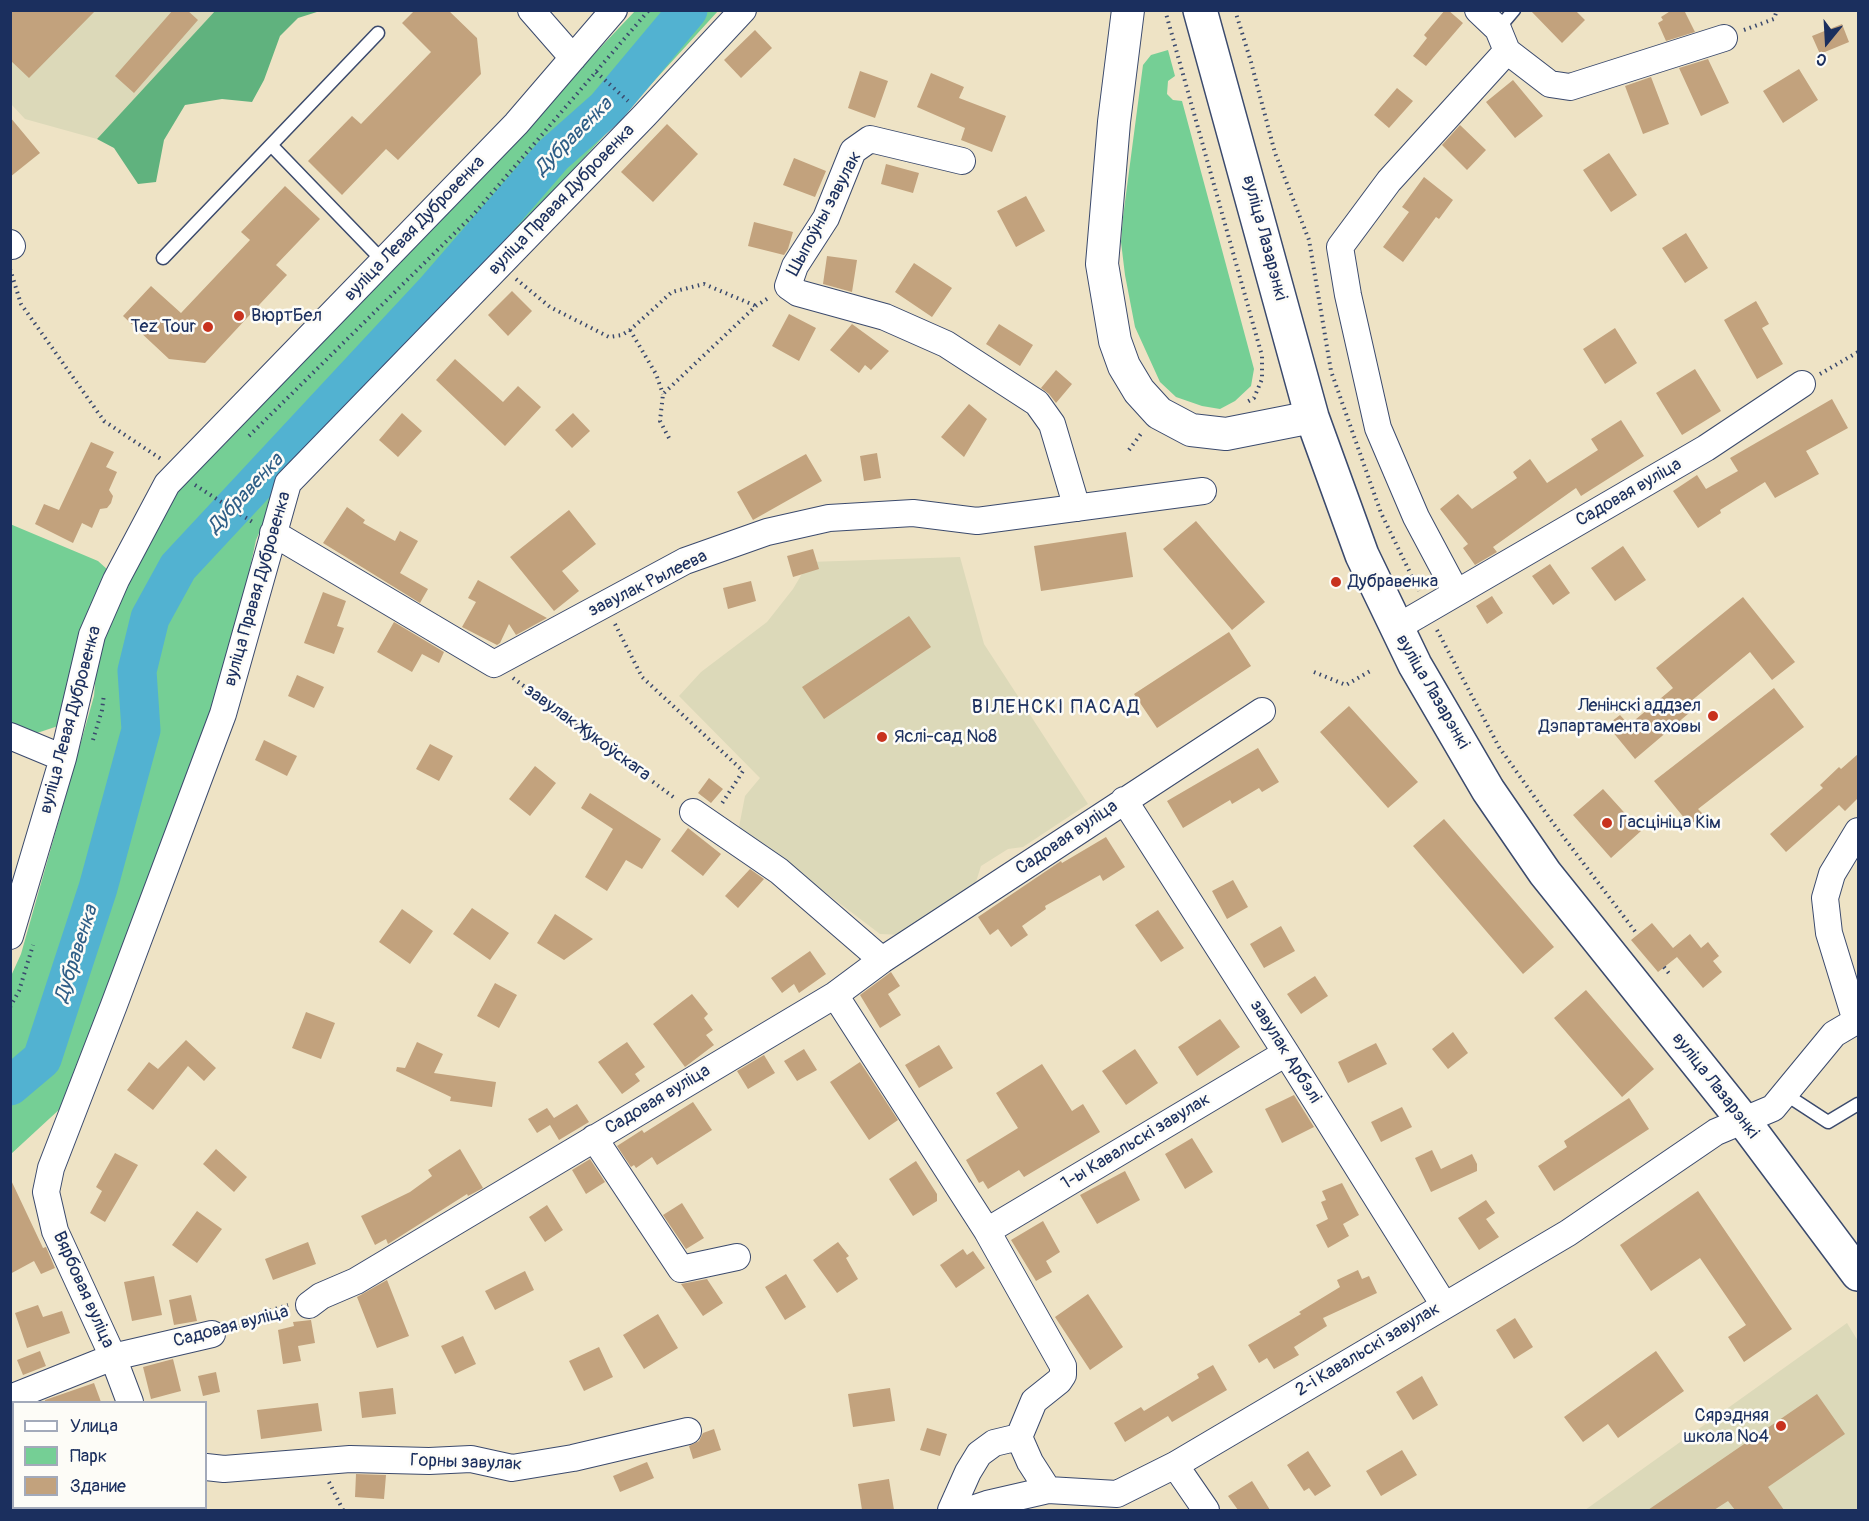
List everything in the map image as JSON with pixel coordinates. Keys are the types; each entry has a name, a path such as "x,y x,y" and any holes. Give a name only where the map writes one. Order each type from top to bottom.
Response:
{"main road":[{"name":"вуліца Лазарэнкі","path":"1200,10 1312,417 1362,555 1415,665 1488,790 1545,873 1743,1120 1858,1274"}],"street":[{"path":"531,10 573,58"},
{"name":"вуліца Левая Дубровенка","path":"10,936 63,758 92,635 116,580 166,484 187,478 383,261 516,124 614,10"},
{"name":"вуліца Правая Дубровенка","path":"60,1141 114,1005 223,714 266,529 288,483 645,115 743,10"},
{"path":"1128,10 1114,122 1102,264 1115,341 1124,366 1139,391 1159,413 1191,430 1226,434 1312,417"},
{"path":"1478,10 1506,30 1550,84 1570,87 1724,38"},
{"path":"1456,592 1416,518 1378,428 1350,306 1340,247 1506,30"},
{"name":"Шыпоўны завулак","path":"962,161 870,139 853,151 826,218 795,266 788,286 798,293 885,317 946,344 1037,403 1052,424 1077,508"},
{"name":"Садовая вуліца","path":"1396,628 1706,448 1802,384"},
{"name":"завулак Рылеева","path":"494,664 685,561 767,532 829,518 913,513 977,521 1203,491"},
{"path":"266,529 494,664"},
{"name":"Садовая вуліца","path":"315,1301 356,1281 834,995 882,960 1262,711"},
{"path":"10,736 63,758"},
{"name":"завулак Арбэлі","path":"1124,800 1444,1305"},
{"path":"701,817 779,871 882,960"},
{"path":"1857,1022 1829,933 1825,898 1832,874 1858,831"},
{"path":"834,995 987,1232 1063,1366 1063,1375 1059,1381 1034,1401 1019,1437 1030,1462 1047,1490"},
{"name":"2-і Кавальскі завулак","path":"969,1510 1047,1490 1117,1494 1175,1465 1568,1233 1716,1132 1773,1108 1834,1034 1857,1022"},
{"name":"1-ы Кавальскі завулак","path":"987,1232 1286,1053"},
{"path":"594,1138 681,1269 737,1257"},
{"name":"Вярбовая вуліца","path":"60,1141 46,1192 55,1231 113,1357 130,1401"},
{"name":"Садовая вуліца","path":"10,1398 113,1357 206,1335"},
{"name":"Горны завулак","path":"207,1467 224,1468 350,1459 429,1461 471,1459 512,1468 573,1458 688,1431"},
{"path":"951,1510 979,1454 994,1443 1019,1437"},
{"path":"1175,1465 1206,1510"}],"lane":[{"path":"163,258 378,33"},
{"path":"272,145 383,261"},
{"path":"1785,1094 1828,1122 1858,1104"}],"path":[{"path":"1165,10 1262,356 1262,379 1254,398 1238,406"},
{"path":"1235,10 1251,62"},
{"path":"1724,38 1774,19 1777,10"},
{"path":"601,77 633,105"},
{"path":"11,253 21,304 104,421 266,529"},
{"path":"520,282 550,307 609,337 621,335 630,330 672,292 704,284 756,306"},
{"path":"663,394 756,306 788,286"},
{"path":"630,330 656,374 663,394 660,421 669,438"},
{"path":"1802,384 1858,352"},
{"path":"1129,450 1143,431"},
{"path":"604,605 642,677 743,771 701,817"},
{"name":"завулак Жукоўскага","path":"494,664 701,817"},
{"path":"1314,672 1346,686 1372,670"},
{"path":"1664,968 1671,976"},
{"path":"206,1335 211,1329 315,1301"},
{"name":"Садовая вуліца","path":"206,1335 315,1301"}],"shaded area":[{"path":"11,11 215,11 97,139 25,119 11,104"},
{"name":"Яслі-сад №8","path":"960,557 984,644 1088,804 1023,847 1008,849 981,866 975,885 903,935 880,934 739,827 745,796 760,778 679,696 701,672 767,622 793,589 809,562"},
{"name":"Сярэдняя школа №4","path":"1847,1323 1858,1341 1858,1510 1585,1510"}],"green space":[{"path":"215,11 320,11 298,18 280,36 264,80 252,102 222,99 185,105 164,140 156,182 138,184 114,148 97,139"},
{"path":"635,11 718,11 529,218 283,480 256,540 232,652 156,874 62,1107 11,1154 11,976 21,954 94,696 98,649 166,498 225,444"},
{"path":"1168,50 1175,76 1168,81 1167,94 1173,100 1182,101 1254,369 1251,386 1235,401 1220,409 1202,406 1176,397 1160,382 1135,327 1125,275 1121,242 1123,217 1143,65 1151,55"},
{"path":"10,524 98,561 108,570 86,617 61,725 34,734 11,727"}],"building":[{"path":"10,10 96,10 29,78 10,60"},
{"path":"173,10 187,10 198,20 134,93 115,76"},
{"path":"415,10 448,10 477,38 481,74 398,160 386,149 342,195 308,161 352,116 361,124 431,52 402,23"},
{"path":"1445,10 1463,23 1426,66 1413,56 1427,38 1424,35"},
{"path":"1530,10 1575,10 1585,20 1562,43"},
{"path":"1672,10 1684,10 1695,32 1666,41 1658,23 1663,20 1661,17"},
{"path":"1842,24 1849,42 1820,54 1812,36"},
{"path":"755,30 772,48 741,78 724,60"},
{"path":"1708,59 1729,103 1701,116 1679,68"},
{"path":"1799,69 1818,100 1783,123 1763,91"},
{"path":"860,71 888,81 875,118 848,108"},
{"path":"931,73 964,87 959,98 1006,116 992,152 961,140 965,128 917,107"},
{"path":"1651,77 1669,124 1643,134 1625,86"},
{"path":"1513,80 1543,116 1515,138 1486,102"},
{"path":"1397,88 1413,101 1389,128 1374,115"},
{"path":"10,117 40,153 10,177"},
{"path":"667,124 698,154 653,202 621,172"},
{"path":"1460,125 1486,150 1467,170 1442,145"},
{"path":"1609,153 1637,195 1611,212 1583,170"},
{"path":"794,158 826,171 815,197 783,185"},
{"path":"886,164 919,173 913,193 881,184"},
{"path":"1424,177 1453,200 1439,219 1436,217 1403,262 1383,247 1409,212 1402,207"},
{"path":"285,186 320,219 276,265 287,275 205,363 169,359 123,316 151,286 181,313 250,240 241,232"},
{"path":"1026,196 1045,231 1016,247 997,211"},
{"path":"754,222 793,232 784,255 748,246"},
{"path":"1686,233 1708,268 1685,283 1662,248"},
{"path":"827,256 857,260 852,292 823,284"},
{"path":"914,263 952,288 932,317 895,292"},
{"path":"512,291 532,311 508,336 488,315"},
{"path":"1756,301 1769,324 1762,328 1783,364 1757,379 1724,320"},
{"path":"789,314 816,328 799,361 772,346"},
{"path":"852,324 889,351 871,370 865,365 859,373 830,350"},
{"path":"999,324 1033,345 1020,366 986,344"},
{"path":"1615,328 1637,363 1605,384 1583,349"},
{"path":"455,359 503,402 518,386 541,407 505,446 436,380"},
{"path":"1695,369 1721,411 1682,435 1656,393"},
{"path":"1056,370 1072,384 1056,403 1041,388"},
{"path":"1832,399 1848,428 1806,451 1819,474 1775,498 1765,482 1720,510 1721,513 1698,528 1673,491 1697,475 1706,489 1738,471 1730,458"},
{"path":"969,404 987,419 964,457 941,437"},
{"path":"402,413 422,431 398,457 379,440"},
{"path":"573,413 590,431 572,448 555,430"},
{"path":"1621,420 1644,456 1581,496 1576,488 1493,547 1497,552 1475,565 1463,548 1468,544 1440,509 1458,494 1472,509 1517,478 1513,472 1530,459 1547,483 1598,450 1591,439"},
{"path":"91,442 114,452 106,467 117,472 109,490 113,496 107,508 100,509 92,528 82,523 73,543 35,524 44,504 59,510"},
{"path":"877,453 881,478 864,481 860,456"},
{"path":"806,454 822,481 753,520 737,492"},
{"path":"347,507 365,520 363,523 395,541 400,531 418,541 400,573 428,589 420,603 323,543"},
{"path":"569,510 596,544 562,571 579,591 554,611 510,557"},
{"path":"1196,521 1265,602 1232,630 1163,549"},
{"path":"1126,532 1133,577 1041,591 1034,546"},
{"path":"1623,546 1646,580 1615,601 1591,568"},
{"path":"813,549 819,569 793,577 787,556"},
{"path":"1550,564 1570,593 1553,605 1532,576"},
{"path":"478,580 547,618 516,635 509,624 497,645 462,627 476,602 468,598"},
{"path":"751,581 756,601 728,609 723,588"},
{"path":"323,592 346,601 337,626 344,628 334,654 304,643"},
{"path":"1492,596 1503,613 1487,624 1476,606"},
{"path":"1743,597 1795,662 1772,680 1750,652 1690,702 1695,708 1635,759 1607,725 1620,715 1629,725 1673,688 1656,668"},
{"path":"909,616 931,647 824,719 802,687"},
{"path":"394,622 444,652 439,663 422,654 412,672 377,652"},
{"path":"1229,632 1251,666 1157,728 1134,694"},
{"path":"297,675 324,687 314,708 288,696"},
{"path":"1774,688 1804,727 1698,809 1703,814 1690,825 1654,781"},
{"path":"1349,706 1418,782 1388,808 1320,732"},
{"path":"264,740 297,756 287,776 255,760"},
{"path":"430,744 453,756 439,781 416,769"},
{"path":"1258,748 1279,782 1262,792 1259,788 1232,804 1230,800 1183,828 1167,801"},
{"path":"1858,754 1858,798 1845,811 1839,805 1786,852 1770,834 1823,788 1820,785 1839,767 1841,769"},
{"path":"535,766 556,783 530,816 509,799"},
{"path":"709,778 723,789 711,803 698,793"},
{"name":"Гасцініца Кім","path":"1603,789 1641,831 1611,858 1573,815"},
{"path":"590,793 661,839 642,869 626,860 607,891 585,877 613,829 581,808"},
{"path":"1444,819 1554,947 1523,974 1413,846"},
{"path":"688,828 721,854 703,876 671,851"},
{"path":"1106,837 1125,867 1103,881 1100,875 1045,906 1046,909 1022,926 1028,935 1011,947 998,929 990,935 978,917 1061,861 1062,863"},
{"path":"750,869 764,879 738,908 725,896"},
{"path":"1233,880 1248,907 1227,919 1212,891"},
{"path":"472,908 509,933 490,960 453,934"},
{"path":"402,909 433,931 410,964 379,942"},
{"path":"1158,910 1184,948 1161,962 1135,925"},
{"path":"555,914 593,939 564,960 537,943"},
{"path":"1652,923 1673,948 1690,934 1701,948 1708,942 1719,956 1713,961 1722,972 1703,988 1677,957 1658,972 1631,940"},
{"path":"1281,926 1295,951 1264,968 1250,944"},
{"path":"810,951 826,974 799,993 794,984 782,993 771,978"},
{"path":"891,972 900,986 888,994 901,1015 880,1028 860,995"},
{"path":"1315,976 1328,996 1301,1014 1287,994"},
{"path":"495,983 517,995 499,1028 477,1016"},
{"path":"1586,990 1654,1069 1622,1097 1554,1018"},
{"path":"692,994 708,1014 704,1018 713,1030 706,1035 714,1045 685,1067 653,1024"},
{"path":"306,1012 335,1023 321,1059 292,1048"},
{"path":"1220,1019 1240,1047 1197,1076 1178,1047"},
{"path":"1453,1032 1468,1053 1448,1069 1432,1049"},
{"path":"186,1040 216,1068 204,1081 188,1066 153,1110 127,1090 149,1062 158,1069"},
{"path":"417,1042 443,1054 434,1073 496,1082 492,1107 450,1101 451,1097 396,1071 397,1067 405,1068"},
{"path":"627,1042 645,1067 635,1074 640,1081 622,1094 598,1062"},
{"path":"1376,1043 1387,1064 1348,1083 1338,1062"},
{"path":"939,1045 953,1068 919,1088 905,1065"},
{"path":"804,1049 817,1070 797,1081 784,1061"},
{"path":"1135,1049 1158,1083 1126,1105 1102,1071"},
{"path":"764,1055 775,1073 748,1089 737,1071"},
{"path":"860,1062 898,1120 869,1140 830,1082"},
{"path":"1042,1064 1072,1111 1083,1104 1100,1132 1024,1177 1019,1170 988,1189 983,1181 979,1183 966,1160 1018,1128 996,1093"},
{"path":"1294,1095 1314,1127 1282,1143 1265,1109"},
{"path":"1629,1098 1649,1129 1554,1191 1538,1166 1567,1147 1564,1141"},
{"path":"693,1102 712,1130 657,1165 652,1157 636,1168 634,1165 631,1167 617,1146 642,1130 644,1133"},
{"path":"577,1104 589,1122 559,1140 550,1125 537,1133 528,1119 547,1108 554,1118"},
{"path":"1402,1107 1412,1127 1381,1142 1371,1122"},
{"path":"1192,1138 1213,1172 1185,1189 1165,1154"},
{"path":"216,1149 247,1177 234,1192 203,1164"},
{"path":"460,1149 483,1188 468,1196 467,1194 388,1244 386,1239 375,1245 361,1216 410,1192 432,1176 428,1170"},
{"path":"1432,1150 1441,1169 1472,1154 1477,1164 1477,1171 1431,1192 1415,1158"},
{"path":"115,1153 138,1165 105,1222 90,1213 102,1191 96,1187"},
{"path":"590,1159 605,1182 586,1194 572,1170"},
{"path":"916,1161 937,1194 937,1201 913,1216 889,1179"},
{"path":"1125,1171 1140,1200 1097,1224 1080,1195"},
{"path":"10,1178 55,1268 41,1274 34,1261 10,1274"},
{"path":"1342,1183 1359,1215 1343,1224 1349,1236 1328,1248 1316,1225 1328,1219 1321,1202 1326,1200 1322,1191"},
{"path":"1698,1191 1792,1329 1744,1362 1728,1337 1746,1325 1700,1258 1651,1291 1620,1245"},
{"path":"1486,1200 1495,1213 1486,1219 1499,1237 1479,1250 1458,1218"},
{"path":"682,1203 704,1238 686,1249 663,1215"},
{"path":"547,1205 563,1230 545,1242 529,1217"},
{"path":"197,1211 222,1229 197,1263 172,1245"},
{"path":"1043,1221 1060,1252 1046,1261 1052,1272 1036,1281 1011,1240"},
{"path":"308,1242 316,1264 273,1280 265,1259"},
{"path":"838,1242 849,1256 846,1258 858,1279 837,1293 813,1260"},
{"path":"963,1249 967,1255 973,1251 985,1268 956,1288 940,1265"},
{"path":"1358,1270 1362,1279 1369,1276 1377,1293 1323,1318 1327,1326 1294,1347 1299,1355 1274,1369 1267,1358 1259,1363 1248,1345 1301,1314 1299,1312 1340,1287 1337,1280"},
{"path":"525,1271 534,1290 495,1310 485,1291"},
{"path":"786,1274 806,1307 785,1320 765,1287"},
{"path":"154,1276 162,1315 132,1321 124,1282"},
{"path":"707,1279 723,1303 703,1316 681,1284"},
{"path":"387,1280 409,1336 377,1348 357,1297"},
{"path":"1088,1294 1123,1347 1090,1370 1055,1317"},
{"path":"191,1295 197,1321 174,1325 169,1300"},
{"path":"38,1305 43,1317 62,1311 70,1333 27,1348 15,1313"},
{"path":"658,1314 678,1348 644,1369 623,1335"},
{"path":"1515,1318 1533,1347 1514,1359 1496,1330"},
{"path":"311,1320 315,1343 298,1346 301,1361 283,1364 278,1330 294,1326 293,1322"},
{"path":"463,1336 476,1364 455,1374 441,1346"},
{"path":"599,1347 613,1377 584,1391 569,1361"},
{"path":"40,1351 46,1366 23,1375 17,1360"},
{"path":"1656,1351 1684,1391 1618,1438 1608,1424 1583,1442 1564,1417"},
{"path":"173,1359 181,1391 151,1399 143,1367"},
{"path":"1213,1365 1227,1390 1172,1422 1168,1416 1125,1442 1114,1423 1141,1407 1144,1411 1199,1378 1197,1374"},
{"path":"216,1372 220,1392 203,1396 198,1376"},
{"path":"1422,1376 1438,1405 1413,1420 1396,1392"},
{"path":"94,1383 101,1401 45,1401"},
{"path":"393,1388 396,1414 362,1418 359,1392"},
{"path":"890,1388 895,1421 853,1427 848,1394"},
{"path":"1817,1394 1845,1434 1768,1487 1784,1510 1735,1510 1728,1501 1714,1510 1648,1510"},
{"path":"318,1403 322,1431 261,1439 257,1410"},
{"path":"927,1428 947,1434 940,1456 920,1450"},
{"path":"714,1429 721,1450 693,1459 689,1446 699,1441 703,1433"},
{"path":"1402,1450 1417,1475 1381,1496 1366,1471"},
{"path":"1308,1451 1331,1486 1315,1496 1309,1488 1304,1491 1287,1465"},
{"path":"647,1462 654,1478 620,1492 613,1476"},
{"path":"356,1474 386,1475 384,1499 355,1497"},
{"path":"889,1479 894,1510 862,1510 858,1484"},
{"path":"1252,1481 1270,1510 1238,1510 1228,1496"}],"waterway":[{"name":"Дубравенка","path":"10,1086 42,1059 98,888 141,730 137,671 150,618 178,567 435,291 553,155 606,108 688,10"}],"place":[{"name":"ВюртБел","path":"239,316"},
{"name":"Tez Tour","path":"208,327"},
{"name":"Дубравенка","path":"1336,582"},
{"name":"Ленінскі аддзел Дэпартамента аховы","path":"1713,716"},
{"name":"Яслі-сад №8","path":"882,737"},
{"name":"Гасцініца Кім","path":"1607,823"},
{"name":"Сярэдняя школа №4","path":"1781,1426"}],"district":[{"name":"ВІЛЕНСКІ ПАСАД","path":"1056,708"}]}
